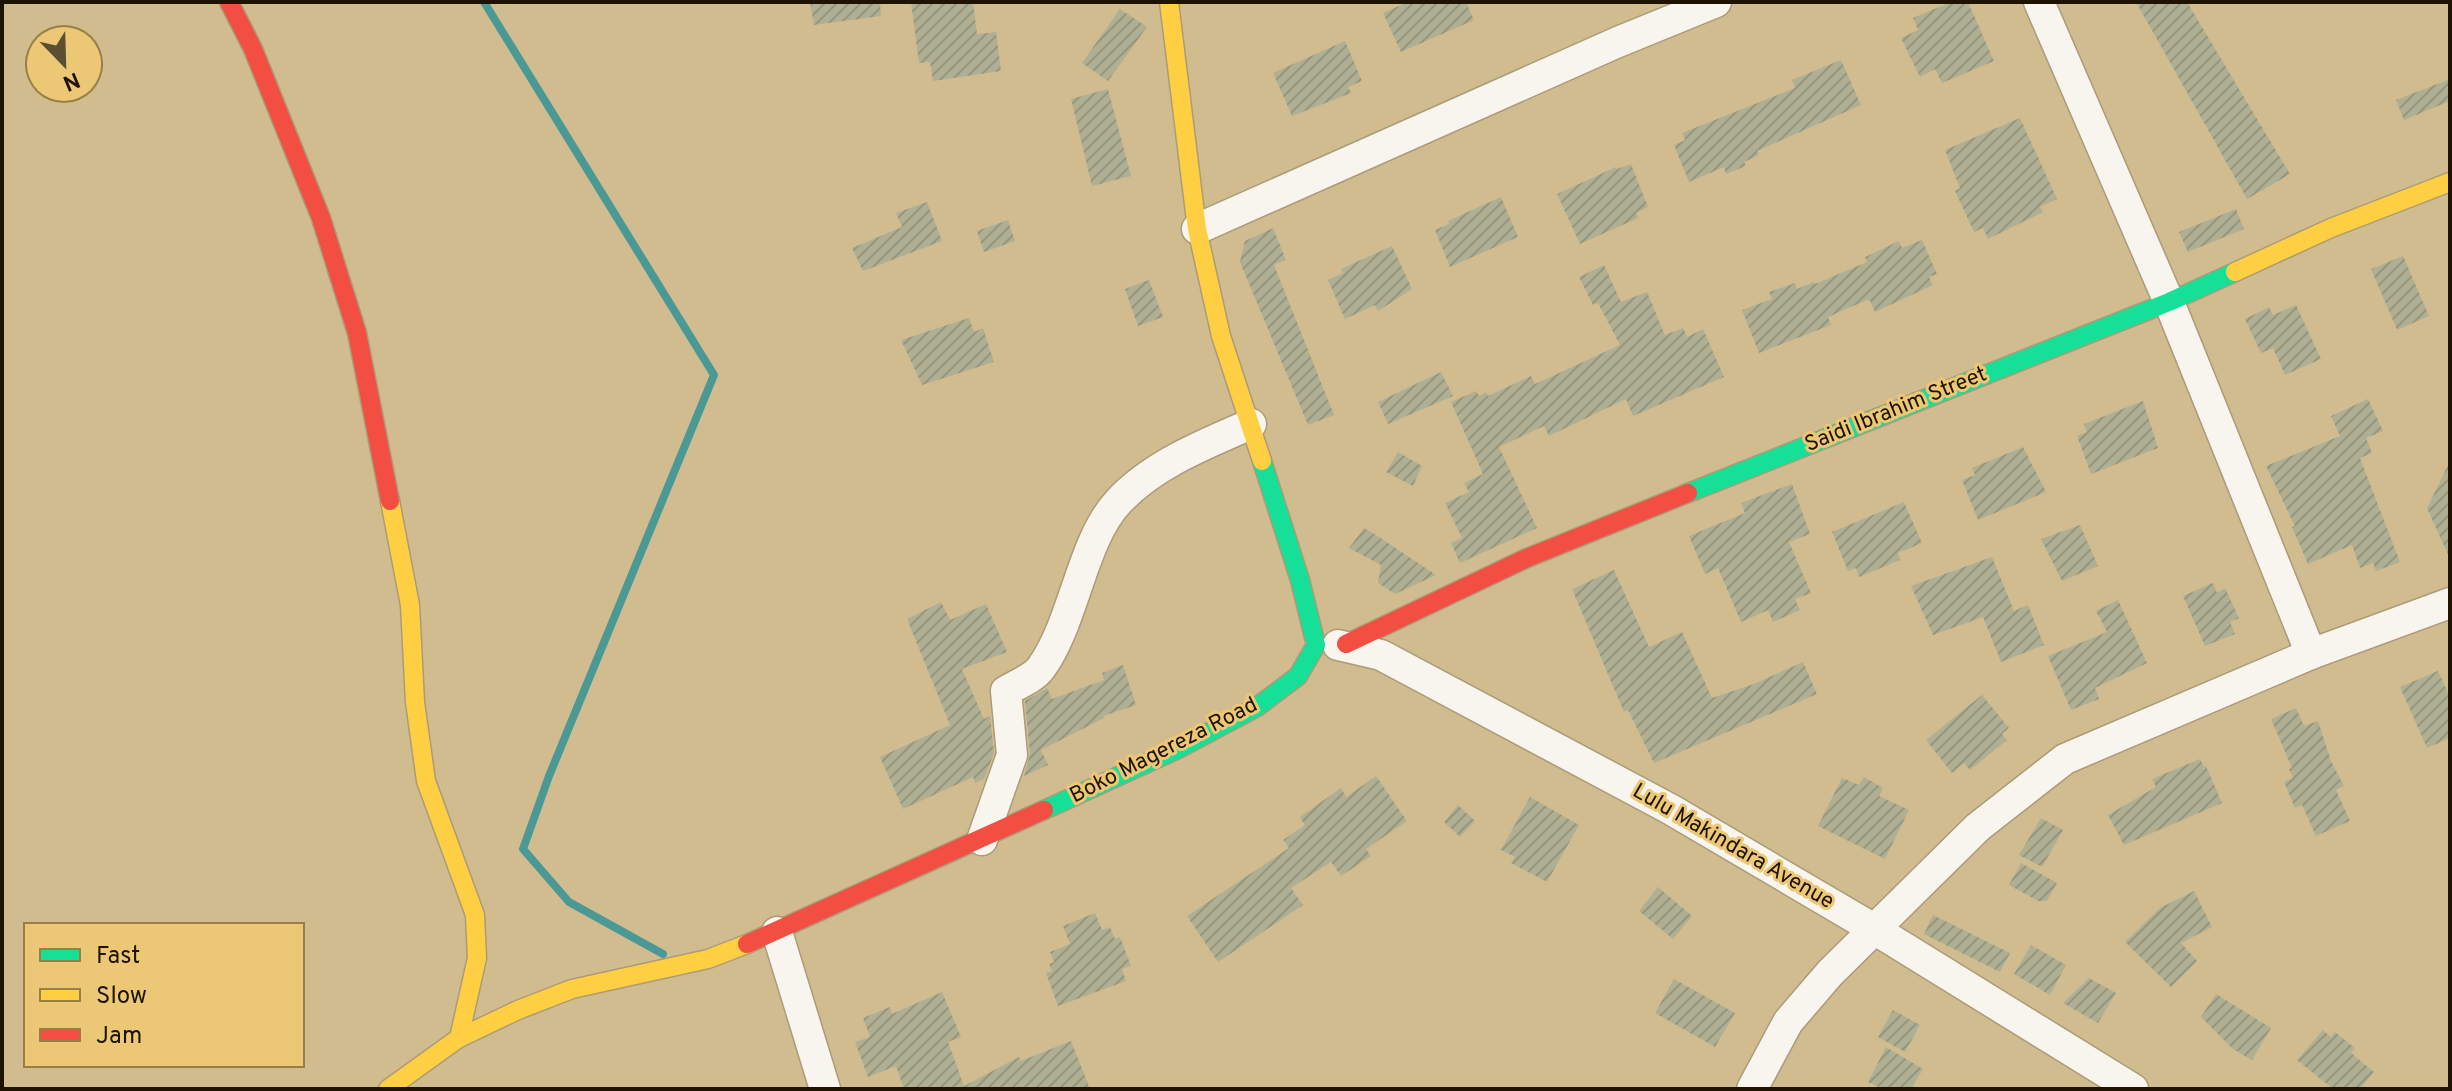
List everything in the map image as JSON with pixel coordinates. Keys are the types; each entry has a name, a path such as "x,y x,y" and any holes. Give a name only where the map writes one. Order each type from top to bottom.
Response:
{"street":[{"path":"229,2 253,49 321,218 357,333 410,605 415,702 426,781 475,915 477,958 459,1038"},
{"path":"1169,2 1197,229 1221,336 1300,580 1331,645"},
{"path":"1197,229 1618,42 1716,2"},
{"path":"2039,2 2169,302 2311,654"},
{"name":"Saidi Ibrahim Street","path":"1331,645 1527,558 2169,302 2331,228 2450,182"},
{"path":"982,840 1012,755 1006,691 1040,671 1071,610 1098,532 1118,502 1151,474 1187,452 1251,424"},
{"path":"1752,1089 1788,1022 1830,973 1978,827 2065,759 2311,654 2450,603"},
{"name":"Boko Magereza Road","path":"388,1089 459,1038 518,1010 572,989 708,959 777,932 1178,749 1257,707 1298,676 1331,645"},
{"name":"Lulu Makindara Avenue","path":"1331,645 1381,655 1670,809 1874,929 2133,1089"},
{"path":"777,932 825,1089"}],"building":[{"path":"810,2 880,2 881,16 814,25"},
{"path":"911,2 973,2 977,34 996,32 1001,71 933,81 930,62 919,63"},
{"path":"1408,2 1466,2 1474,20 1401,52 1383,13"},
{"path":"1951,2 1968,2 1994,61 1942,83 1935,69 1920,77 1901,38 1918,30 1913,18"},
{"path":"2136,2 2187,2 2290,174 2247,199"},
{"path":"1120,9 1147,27 1108,81 1082,63"},
{"path":"1345,41 1362,81 1348,87 1351,93 1292,116 1273,73"},
{"path":"1841,60 1861,105 1757,151 1759,155 1744,162 1746,166 1726,174 1724,167 1689,182 1674,145 1685,140 1682,133 1795,88 1792,80"},
{"path":"2450,79 2450,101 2404,120 2396,100"},
{"path":"1108,89 1131,176 1092,186 1071,99"},
{"path":"2020,118 2057,199 2040,207 2043,212 1988,239 1983,228 1974,232 1955,191 1960,188 1945,150"},
{"path":"1631,164 1648,207 1636,213 1638,218 1580,244 1557,194 1616,167"},
{"path":"1501,197 1518,237 1450,267 1435,230"},
{"path":"927,202 942,241 863,271 852,248 902,227 896,213"},
{"path":"2236,209 2244,229 2188,252 2179,232"},
{"path":"1008,220 1015,241 984,252 977,231"},
{"path":"1273,228 1286,260 1274,265 1334,415 1308,425 1240,262 1245,241"},
{"path":"1922,240 1937,274 1929,277 1933,285 1875,312 1867,300 1828,317 1831,325 1759,353 1742,310 1772,299 1769,292 1795,283 1797,289 1815,284 1867,262 1865,257 1899,241 1902,248"},
{"path":"1392,246 1412,289 1378,311 1375,305 1345,319 1328,280 1343,273 1341,269"},
{"path":"2403,256 2429,316 2397,330 2371,269"},
{"path":"1604,265 1621,302 1647,292 1665,335 1683,328 1687,337 1703,329 1724,377 1633,416 1626,399 1549,436 1544,426 1499,447 1537,528 1460,563 1451,543 1462,538 1445,503 1469,492 1464,483 1483,474 1451,402 1476,391 1479,396 1486,392 1488,396 1531,376 1535,384 1620,345 1598,303 1593,305 1579,277"},
{"path":"1149,280 1163,317 1138,326 1125,289"},
{"path":"2296,305 2321,359 2285,375 2273,348 2261,353 2245,319 2269,307 2273,315"},
{"path":"969,318 974,332 983,328 994,362 922,385 901,340"},
{"path":"1441,372 1453,396 1388,424 1378,402"},
{"path":"2368,399 2383,431 2366,438 2372,453 2360,458 2400,562 2376,571 2373,563 2360,568 2352,545 2308,564 2292,527 2295,526 2266,466 2340,436 2331,416"},
{"path":"2143,401 2158,448 2091,474 2077,436 2087,432 2084,424"},
{"path":"2023,447 2046,492 1978,520 1962,480 1975,475 1972,468"},
{"path":"1398,452 1422,466 1413,486 1386,472"},
{"path":"2450,461 2450,559 2427,508"},
{"path":"1792,484 1810,534 1789,542 1811,593 1795,599 1800,610 1773,622 1768,610 1741,622 1718,568 1705,574 1689,536 1745,513 1741,503"},
{"path":"1904,502 1922,543 1898,553 1900,560 1859,577 1856,568 1848,571 1832,532"},
{"path":"2080,525 2098,566 2062,581 2041,539"},
{"path":"1364,528 1436,575 1395,594 1378,583 1381,565 1349,548"},
{"path":"1992,557 2014,611 2028,605 2044,645 2001,662 1983,617 1933,635 1911,586"},
{"path":"1614,570 1649,647 1682,632 1712,698 1754,684 1803,662 1817,694 1654,763 1628,710 1624,712 1572,589"},
{"path":"2213,583 2217,593 2225,588 2239,618 2230,622 2235,634 2205,646 2183,596"},
{"path":"2118,600 2147,663 2095,688 2099,699 2071,710 2048,656 2107,632 2096,611"},
{"path":"941,602 950,620 986,604 1007,652 962,669 984,719 990,716 994,753 984,779 975,783 973,777 903,809 880,757 950,725 907,619"},
{"path":"1123,665 1136,705 1103,716 1041,750 1048,765 1024,776 1030,754 1025,701 1047,688 1052,699 1104,680 1102,673"},
{"path":"2438,671 2450,697 2450,738 2427,748 2400,687"},
{"path":"1982,695 2009,728 2002,734 2007,740 1970,770 1964,763 1952,773 1926,740"},
{"path":"2296,708 2304,726 2318,721 2331,761 2344,786 2336,790 2350,821 2316,836 2302,805 2295,808 2284,782 2293,778 2289,769 2292,768 2271,719"},
{"path":"2200,759 2222,803 2124,845 2108,815 2156,787 2152,779"},
{"path":"1376,776 1407,821 1366,849 1371,856 1341,876 1331,862 1291,888 1303,905 1218,962 1187,916 1289,848 1283,840 1305,825 1300,817 1341,788 1346,797"},
{"path":"1864,777 1883,788 1879,796 1909,810 1885,859 1818,826 1842,778 1859,785"},
{"path":"1530,797 1579,825 1547,882 1511,863 1515,857 1501,850"},
{"path":"1458,805 1475,821 1460,837 1444,822"},
{"path":"2041,818 2063,830 2042,867 2019,855"},
{"path":"2021,863 2057,883 2047,901 2038,901 2009,885"},
{"path":"1658,887 1692,916 1673,939 1639,911"},
{"path":"2194,891 2212,927 2181,943 2197,961 2171,987 2125,942 2160,908"},
{"path":"1095,913 1102,930 1110,927 1115,939 1120,937 1131,966 1122,969 1126,981 1058,1006 1046,973 1052,971 1049,964 1054,962 1050,952 1070,944 1063,926"},
{"path":"1933,915 2010,953 2000,972 1924,934"},
{"path":"2031,945 2066,965 2050,995 2014,974"},
{"path":"2089,978 2116,993 2098,1023 2063,1003"},
{"path":"1674,979 1735,1013 1715,1047 1655,1013"},
{"path":"942,992 961,1037 948,1042 964,1086 1019,1057 1021,1061 1071,1041 1090,1089 904,1089 896,1066 868,1077 855,1042 870,1037 863,1018 890,1007 892,1014"},
{"path":"2216,994 2271,1028 2252,1060 2233,1049 2201,1017"},
{"path":"1893,1010 1920,1025 1905,1052 1878,1037"},
{"path":"2323,1030 2331,1037 2335,1032 2355,1048 2351,1053 2374,1072 2360,1089 2333,1089 2297,1060"},
{"path":"1886,1047 1923,1069 1911,1089 1882,1089 1868,1082"}],"waterway":[{"path":"484,2 714,375 549,776 523,849 569,902 663,954"}],"traffic: fast":[{"path":"1688,493 2169,302 2235,272"},
{"path":"1044,810 1178,749 1257,707 1298,676 1316,645 1300,580 1262,461"}],"traffic: slow":[{"path":"1169,2 1197,229 1221,336 1262,461"},
{"path":"2235,272 2331,228 2450,182"},
{"path":"390,501 410,605 415,702 426,781 475,915 477,958 459,1038"},
{"path":"388,1089 459,1038 518,1010 572,989 708,959 747,944"}],"traffic: jam":[{"path":"229,2 253,49 321,218 357,333 390,501"},
{"path":"1346,644 1527,558 1688,493"},
{"path":"747,944 1044,810"}]}
